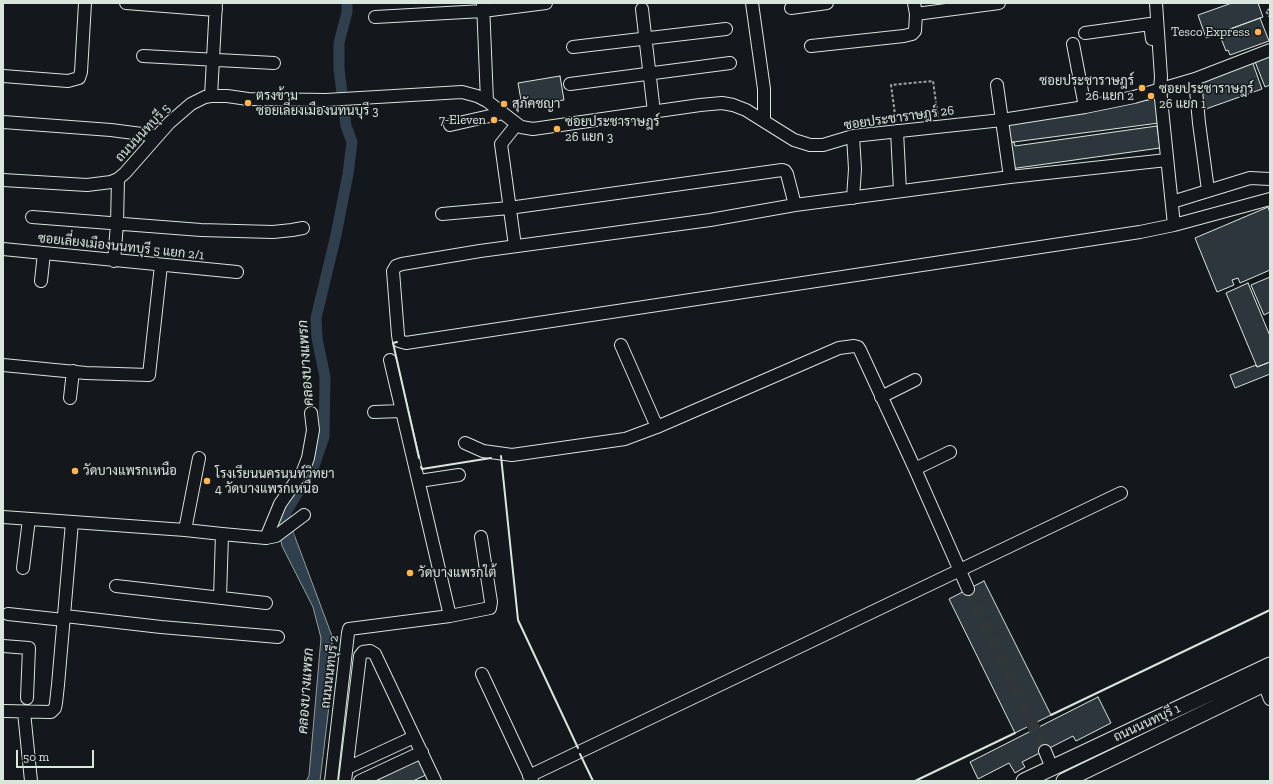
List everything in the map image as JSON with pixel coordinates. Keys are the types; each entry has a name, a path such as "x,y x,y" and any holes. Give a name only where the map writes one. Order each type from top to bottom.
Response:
{"main road":[{"name":"ถนนนนทบุรี 1","path":"1024,781 1270,665"},
{"name":"ถนนนนทบุรี 1","path":"1064,781 1267,682"}],"street":[{"path":"3,76 68,80 79,78 81,72 85,3"},
{"path":"126,3 216,6 211,96"},
{"path":"375,18 483,7 546,3"},
{"path":"752,3 764,89 764,120"},
{"path":"791,8 827,3"},
{"path":"811,46 912,34 915,31 915,9 999,3"},
{"path":"1155,60 1156,3"},
{"path":"483,7 487,101"},
{"path":"642,9 654,112"},
{"path":"1085,34 1150,24 1155,40 1161,83 1174,225"},
{"path":"573,47 726,29"},
{"path":"1074,44 1085,107"},
{"name":"ซอยประชาราษฎร์ 26","path":"326,100 462,92 477,96 487,101 521,127 533,129 722,103 746,110 794,140 810,145 823,145 853,136 1002,120 1085,107 1134,97 1161,83 1195,78 1270,50"},
{"path":"143,56 274,63"},
{"path":"570,84 730,63"},
{"path":"1195,78 1199,123 1208,190"},
{"path":"997,85 1010,177"},
{"name":"ถนนนนทบุรี 5","path":"3,180 87,185 111,182 118,179 169,123 191,104 205,97 211,96 269,100 326,100"},
{"path":"450,125 503,113"},
{"path":"3,122 111,130 157,136"},
{"path":"515,246 501,144 517,124"},
{"path":"897,131 900,191"},
{"path":"853,136 855,169 853,198"},
{"path":"1167,160 1010,177 795,205 710,220 480,251 396,266 393,271 399,341 406,343 1140,232 1174,225 1270,199"},
{"path":"442,214 510,208 782,170 787,174 795,205"},
{"path":"1172,202 1250,178 1270,179"},
{"path":"114,261 118,179"},
{"path":"32,217 201,230 273,232 303,228"},
{"name":"ซอยเลี่ยงเมืองนนทบุรี 5 แยก 2/1","path":"3,249 237,272"},
{"path":"41,281 44,254"},
{"path":"3,365 73,372 149,375 161,265"},
{"path":"621,345 657,427"},
{"path":"465,443 483,451 512,455 625,439 657,427 839,348 851,345 858,347 915,469 968,589"},
{"path":"390,360 450,616"},
{"path":"70,398 73,372"},
{"path":"881,397 915,380"},
{"path":"374,412 401,411"},
{"path":"271,537 280,504 303,471 308,458 313,430 311,413"},
{"path":"915,469 950,452"},
{"path":"185,530 199,458"},
{"path":"419,481 459,475"},
{"path":"482,674 530,778 959,570 1122,493"},
{"path":"3,517 28,524 72,522 271,537 304,515"},
{"path":"3,711 52,712 56,703 65,618 72,522"},
{"path":"23,568 28,524"},
{"path":"220,598 222,534"},
{"name":"ถนนนนทบุรี 2","path":"332,781 349,629 450,616 490,608 491,602 481,537"},
{"path":"116,586 266,603"},
{"path":"8,614 278,637"},
{"path":"3,646 29,648 27,698"},
{"path":"345,781 360,656 363,652 370,651 375,654 435,781"},
{"path":"1267,682 1270,699"},
{"path":"24,712 31,781"},
{"path":"347,768 414,737"},
{"path":"1044,751 1052,768"},
{"path":"360,781 422,752"}],"path":[{"path":"1269,16 1266,11 1270,9"},
{"path":"897,131 891,85 898,84 933,81 939,126"}],"water":[{"path":"292,529 332,636 332,681 320,781 306,781 309,776 321,638 313,607 282,546 280,536"}],"building":[{"path":"1232,3 1258,3 1263,17 1206,38 1198,15"},
{"path":"1260,18 1269,41 1230,55 1228,50 1226,51 1219,33"},
{"path":"1270,53 1270,85 1265,87 1254,59"},
{"path":"1252,61 1262,89 1203,110 1198,81"},
{"path":"560,76 564,100 522,106 518,83"},
{"path":"1156,99 1159,123 1006,143 1003,119"},
{"path":"1157,126 1160,148 1010,169 1006,143 1014,142 1015,146"},
{"path":"1268,207 1270,213 1270,270 1240,283 1238,278 1232,280 1234,285 1217,292 1195,238"},
{"path":"1270,277 1270,312 1264,315 1251,285"},
{"path":"1248,283 1270,336 1270,362 1257,367 1226,293"},
{"path":"1270,362 1270,374 1235,388 1230,375 1256,365 1257,367"},
{"path":"984,581 1051,715 1015,733 949,599"},
{"path":"1098,697 1111,723 1076,741 1073,736 1022,762 1025,767 1015,773 1009,763 978,779 970,762"},
{"path":"419,756 428,774 413,781 366,781"}],"waterway":[{"name":"คลองบางแพรก","path":"289,537 284,522 286,512 314,466 324,437 325,377 317,338 316,318 336,235 348,174 352,142 346,126 339,69 339,43 347,12 347,3"}],"tunnel":[{"path":"968,589 1045,751"}],"wall":[{"path":"397,342 393,343 419,458"},
{"path":"501,456 518,620 578,748"},
{"path":"421,467 422,469 491,458"},
{"path":"1051,715 1270,610"},
{"path":"915,781 1015,733"},
{"path":"580,754 593,781"}],"place":[{"name":"Tesco Express","path":"1258,32"},
{"name":"ซอยประชาราษฎร์ 26 แยก 2","path":"1142,88"},
{"name":"ซอยประชาราษฎร์ 26 แยก 1","path":"1151,96"},
{"name":"ตรงข้าม ซอยเลี่ยงเมืองนทนบุรี 3","path":"248,103"},
{"name":"สุภัคชญา","path":"504,104"},
{"name":"7-Eleven","path":"494,120"},
{"name":"ซอยประชาราษฎร์ 26 แยก 3","path":"557,129"},
{"name":"วัดบางแพรกเหนือ","path":"75,471"},
{"name":"โรงเรียนนครนนท์วิทยา 4 วัดบางแพรกเหนือ","path":"207,481"},
{"name":"วัดบางแพรกใต้","path":"410,573"}]}
